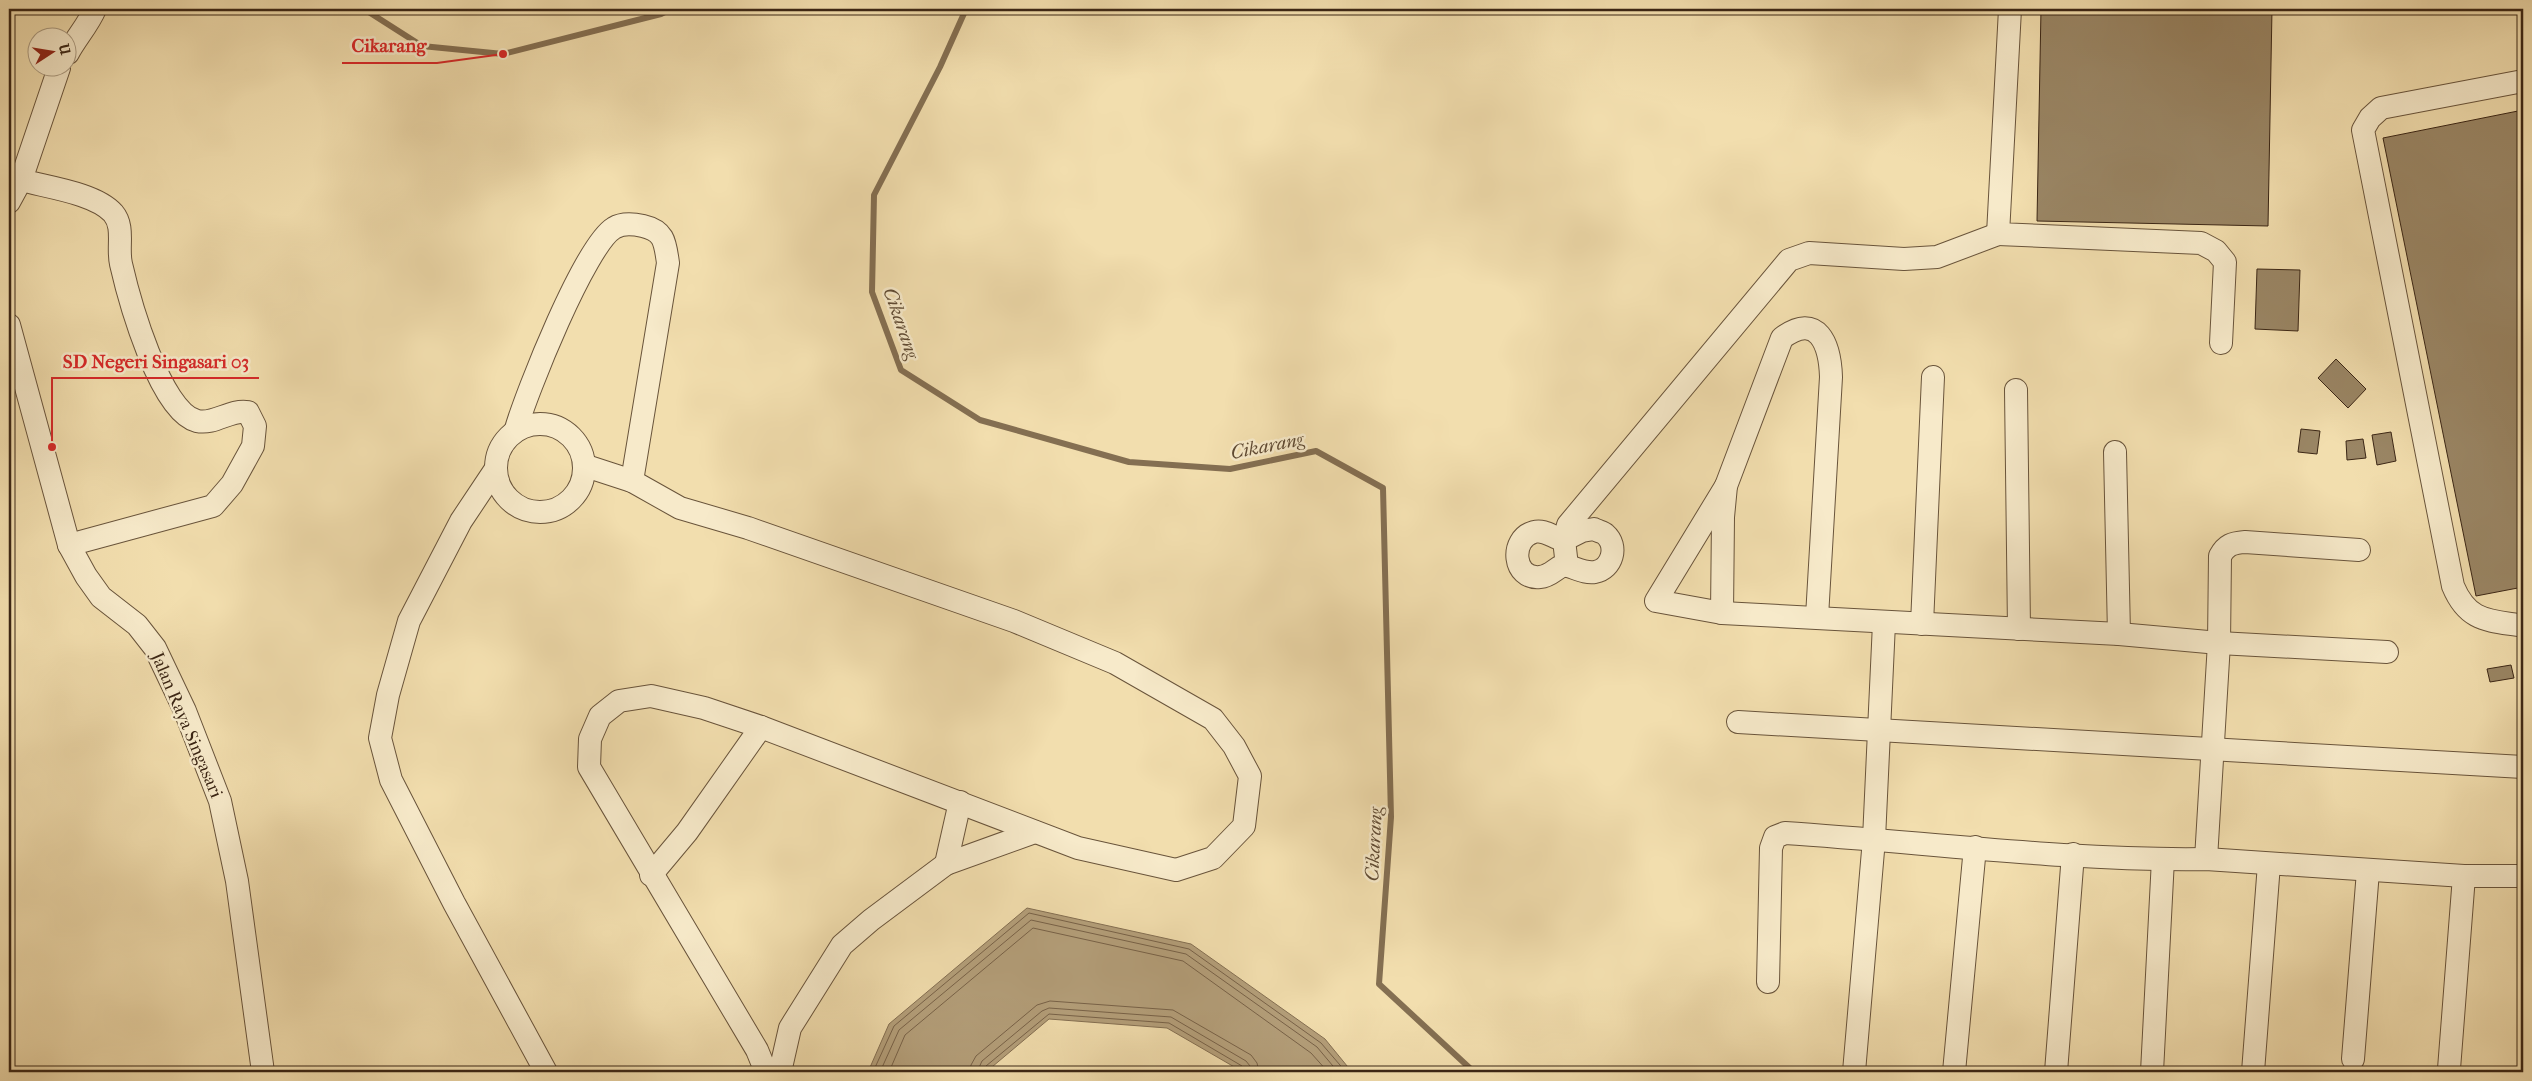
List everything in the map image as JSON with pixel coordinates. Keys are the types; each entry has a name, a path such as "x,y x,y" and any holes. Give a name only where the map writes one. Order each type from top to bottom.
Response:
{"street":[{"path":"78,35 90,20 95,9"},
{"path":"1998,234 2010,9"},
{"path":"9,202 20,180 56,78"},
{"path":"2523,81 2381,108 2370,118 2363,130 2453,586 2460,603 2470,612 2484,619 2523,626"},
{"path":"20,180 82,196 98,202 112,212 119,222 120,262 141,335 172,402 195,420 208,422 240,411 248,412 256,426 253,446 232,484 213,506 69,545"},
{"path":"546,1072 454,904 391,780 380,738 388,695 409,621 461,521 495,470 500,447 516,430 532,380 591,255 614,228 632,224 655,229 664,241 668,263 632,481"},
{"path":"1566,566 1564,540 1568,525 1789,260 1809,253 1904,260 1937,257 1998,234 2201,243 2216,251 2225,262 2221,343"},
{"name":"Jalan Raya Singasari","path":"9,325 69,545 86,576 101,597 137,625 156,648 185,711 220,801 237,881 263,1072"},
{"path":"1817,618 1831,376 1830,355 1824,341 1817,332 1805,328 1793,329 1782,338 1726,486 1656,601 1722,613 2119,634 2219,643 2388,652"},
{"path":"1922,624 1933,377"},
{"path":"2016,390 2019,629"},
{"path":"495,470 502,492 519,508 542,513 564,506 580,490 586,466 579,444 561,428 538,422 516,430"},
{"path":"2115,452 2119,634"},
{"path":"586,466 632,481 680,508 748,528 1005,618 1116,663 1213,719 1234,746 1250,776 1244,826 1213,858 1176,870 1078,848 761,727 704,708 650,696 619,701 600,716 590,739 589,768 757,1050 766,1072"},
{"path":"1722,613 1726,486"},
{"path":"1594,529 1605,534 1612,544 1612,557 1606,567 1595,572 1566,566 1560,567 1550,576 1537,578 1525,573 1517,562 1517,549 1524,538 1535,532 1548,533 1564,540 1582,531 1594,529"},
{"path":"2206,858 2219,643 2220,556 2225,548 2232,544 2245,542 2359,550"},
{"path":"1854,1072 1874,839 1884,623"},
{"path":"1738,722 2523,767"},
{"path":"651,875 687,832 761,727"},
{"path":"946,864 960,802"},
{"path":"780,1072 790,1028 842,945 946,864 1035,832"},
{"path":"1768,982 1771,848 1775,837 1785,833 2073,854 2163,859 2206,858 2368,871 2464,876 2523,876"},
{"path":"1954,1072 1975,847"},
{"path":"2056,1072 2073,854"},
{"path":"2152,1072 2163,859"},
{"path":"2253,1072 2269,864"},
{"path":"2353,1059 2368,871"},
{"path":"2449,1069 2464,876"}],"water":[{"path":"1027,908 1191,944 1325,1039 1352,1072 1243,1072 1167,1028 1049,1019 986,1072 868,1072 889,1024"}],"building":[{"path":"2041,9 2272,9 2268,226 2037,221"},
{"path":"2523,110 2523,587 2476,596 2383,138"},
{"path":"2257,269 2300,270 2298,331 2255,329"},
{"path":"2336,359 2366,389 2348,408 2318,378"},
{"path":"2301,429 2320,431 2317,454 2298,452"},
{"path":"2391,432 2396,461 2377,465 2372,435"},
{"path":"2363,439 2366,458 2347,460 2346,441"},
{"path":"2511,665 2514,678 2490,682 2487,669"}],"waterway":[{"name":"Cikarang","path":"364,9 422,46 503,54 661,14 671,9"},
{"name":"Cikarang","path":"966,9 940,67 874,195 872,292 901,370 980,420 1129,462 1230,469 1316,451 1383,488 1391,817 1379,984 1474,1072"}],"place":[{"name":"Cikarang","path":"503,54"},
{"name":"SD Negeri Singasari 03","path":"52,447"}]}
